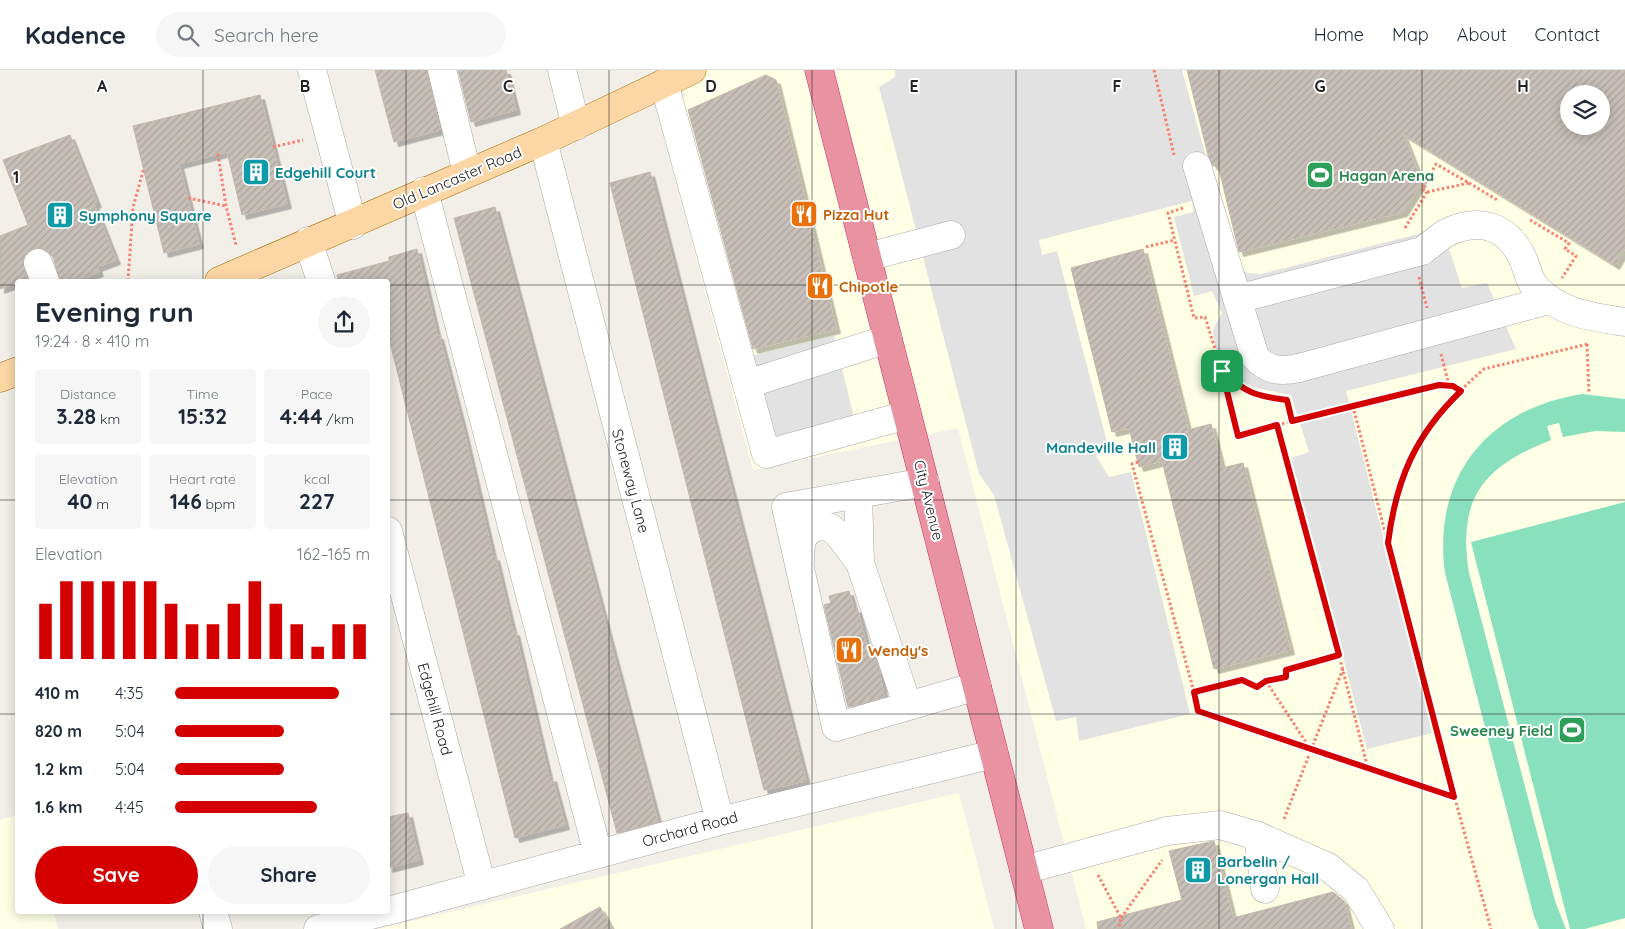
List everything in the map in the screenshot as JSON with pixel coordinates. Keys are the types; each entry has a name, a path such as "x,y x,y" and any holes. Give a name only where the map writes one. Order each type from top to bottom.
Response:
{"highway":[{"name":"City Avenue","path":"819,70 1039,929"}],"main road":[{"name":"Old Lancaster Road","path":"223,279 308,241 353,225 424,191 543,142 675,76"},
{"path":"0,378 15,372"}],"street":[{"path":"312,70 353,225"},
{"path":"442,70 468,173"},
{"path":"562,70 576,126"},
{"path":"675,76 747,384 766,454 907,415"},
{"name":"Stoneway Lane","path":"543,142 720,821"},
{"path":"1186,164 1237,299 1255,357 1262,365 1282,372 1549,300"},
{"path":"424,191 598,854"},
{"path":"1237,299 1422,251 1446,233 1475,224 1502,230 1521,254 1535,288 1549,300 1577,314 1625,322"},
{"path":"867,257 951,235"},
{"path":"308,241 320,279"},
{"path":"747,384 888,339"},
{"path":"925,482 786,507 836,727 907,704 977,686"},
{"path":"858,494 860,563 907,704"},
{"path":"800,570 800,546 805,534 813,528 822,526 832,529 860,563"},
{"name":"Edgehill Road","path":"390,539 482,886"},
{"name":"Orchard Road","path":"390,910 720,821 994,754"},
{"path":"1024,870 1167,831 1220,825 1266,839 1328,867 1356,890 1380,929"},
{"path":"1265,889 1266,839"},
{"name":"Orchard Road","path":"318,929 376,914"}],"path":[{"path":"1154,70 1186,164"},
{"path":"273,147 309,138"},
{"path":"218,154 226,206 237,248"},
{"path":"128,279 133,207 144,168"},
{"path":"188,198 226,206"},
{"path":"1188,207 1168,213 1194,318 1205,316 1222,371 1238,436 1439,385 1453,386 1461,391"},
{"path":"1146,247 1175,240"},
{"path":"1577,314 1587,344 1589,394"},
{"path":"1388,543 1392,510 1407,463 1426,429 1461,391 1484,369 1587,344"},
{"path":"1222,371 1242,389 1265,397 1287,400 1292,421"},
{"path":"1353,406 1454,797 1492,929"},
{"path":"1277,425 1344,668 1368,769"},
{"path":"1138,462 1132,464 1198,711 1454,797"},
{"path":"1194,692 1242,680 1257,687 1266,681 1286,677 1286,670 1339,655"},
{"path":"1266,839 1311,750 1344,668"},
{"path":"1266,681 1311,750"},
{"path":"1119,929 1121,918 1184,829"},
{"path":"1095,869 1121,918"}],"shaded area":[{"path":"679,70 1625,70 1625,929 1086,929 958,428 753,470 656,108 685,96"},
{"path":"895,70 1182,70 1236,266 1248,273 1261,274 1442,228 1462,288 1487,283 1516,349 1346,391 1433,733 1367,749 1291,458 1309,452 1291,395 1241,385 1225,365 1215,347 1213,330 1222,313 1212,291 1194,296 1174,217 1193,212 1192,201 1039,240 1042,255 1057,251 1109,450 1098,451 1096,456 1109,477 1131,472 1190,714 1079,741 1076,717 1056,721 994,495 979,474 879,87 895,77"},
{"path":"834,336 860,442 774,464 748,357"},
{"path":"959,793 994,929 378,929"},
{"path":"15,816 15,914 54,914 58,929 0,929 0,820"}],"green space":[{"path":"1582,394 1625,399 1625,432 1595,431 1563,437 1559,423 1547,426 1551,440 1527,450 1508,462 1492,474 1480,488 1472,505 1467,524 1466,547 1469,573 1555,901 1566,929 1539,929 1534,916 1445,573 1443,538 1448,506 1458,478 1473,453 1494,432 1519,415 1549,402"},
{"name":"Sweeney Field","path":"1625,502 1625,918 1585,929 1570,929 1471,542"}],"building":[{"path":"375,70 427,70 440,130 394,142"},
{"path":"458,70 506,70 516,110 471,122"},
{"name":"Hagan Arena","path":"1187,70 1625,70 1625,248 1615,265 1403,134 1422,182 1403,212 1239,252 1218,165 1213,166 1208,155"},
{"path":"766,75 776,80 836,329 753,349 688,110"},
{"name":"Edgehill Court","path":"260,95 287,204 242,215 227,152 179,164 199,244 164,253 133,126"},
{"name":"Symphony Square","path":"70,135 97,203 94,204 116,260 97,267 99,272 80,279 59,279 53,257 48,251 41,248 33,248 26,253 23,260 27,279 15,279 15,283 0,289 0,236 28,225 3,160"},
{"path":"650,172 806,781 764,790 610,183"},
{"path":"495,207 658,822 617,833 454,218"},
{"path":"417,249 437,335 439,335 464,432 493,557 495,556 513,632 515,631 549,778 552,777 565,825 515,838 390,343 390,279 338,279 337,275 389,261 389,257"},
{"name":"Mandeville Hall","path":"1143,249 1188,430 1211,424 1222,468 1243,463 1290,650 1214,669 1162,461 1139,467 1129,428 1112,432 1071,268"},
{"name":"Wendy's","path":"849,591 854,609 857,608 868,651 873,650 879,668 884,697 848,707 824,605 831,603 829,596"},
{"path":"408,813 419,860 390,867 390,817"},
{"name":"Barbelin / Lonergan Hall","path":"1214,841 1233,918 1333,892 1344,901 1351,929 1098,929 1097,922 1182,900 1169,851"},
{"path":"600,907 612,929 560,929"}],"place":[{"name":"Edgehill Court","path":"256,172"},
{"name":"Hagan Arena","path":"1320,175"},
{"name":"Pizza Hut","path":"804,214"},
{"name":"Symphony Square","path":"60,215"},
{"name":"Chipotle","path":"820,286"},
{"name":"Mandeville Hall","path":"1175,447"},
{"name":"Wendy's","path":"849,650"},
{"name":"Sweeney Field","path":"1572,730"},
{"name":"Barbelin / Lonergan Hall","path":"1198,870"}],"route":[{"path":"1222,371 1242,389 1265,397 1287,400 1292,421 1439,385 1447,384 1461,391 1426,429 1407,463 1396,493 1388,543 1454,797 1198,711 1194,692 1242,680 1257,687 1266,681 1286,677 1286,670 1339,655 1277,425 1238,436 1222,371"}]}
